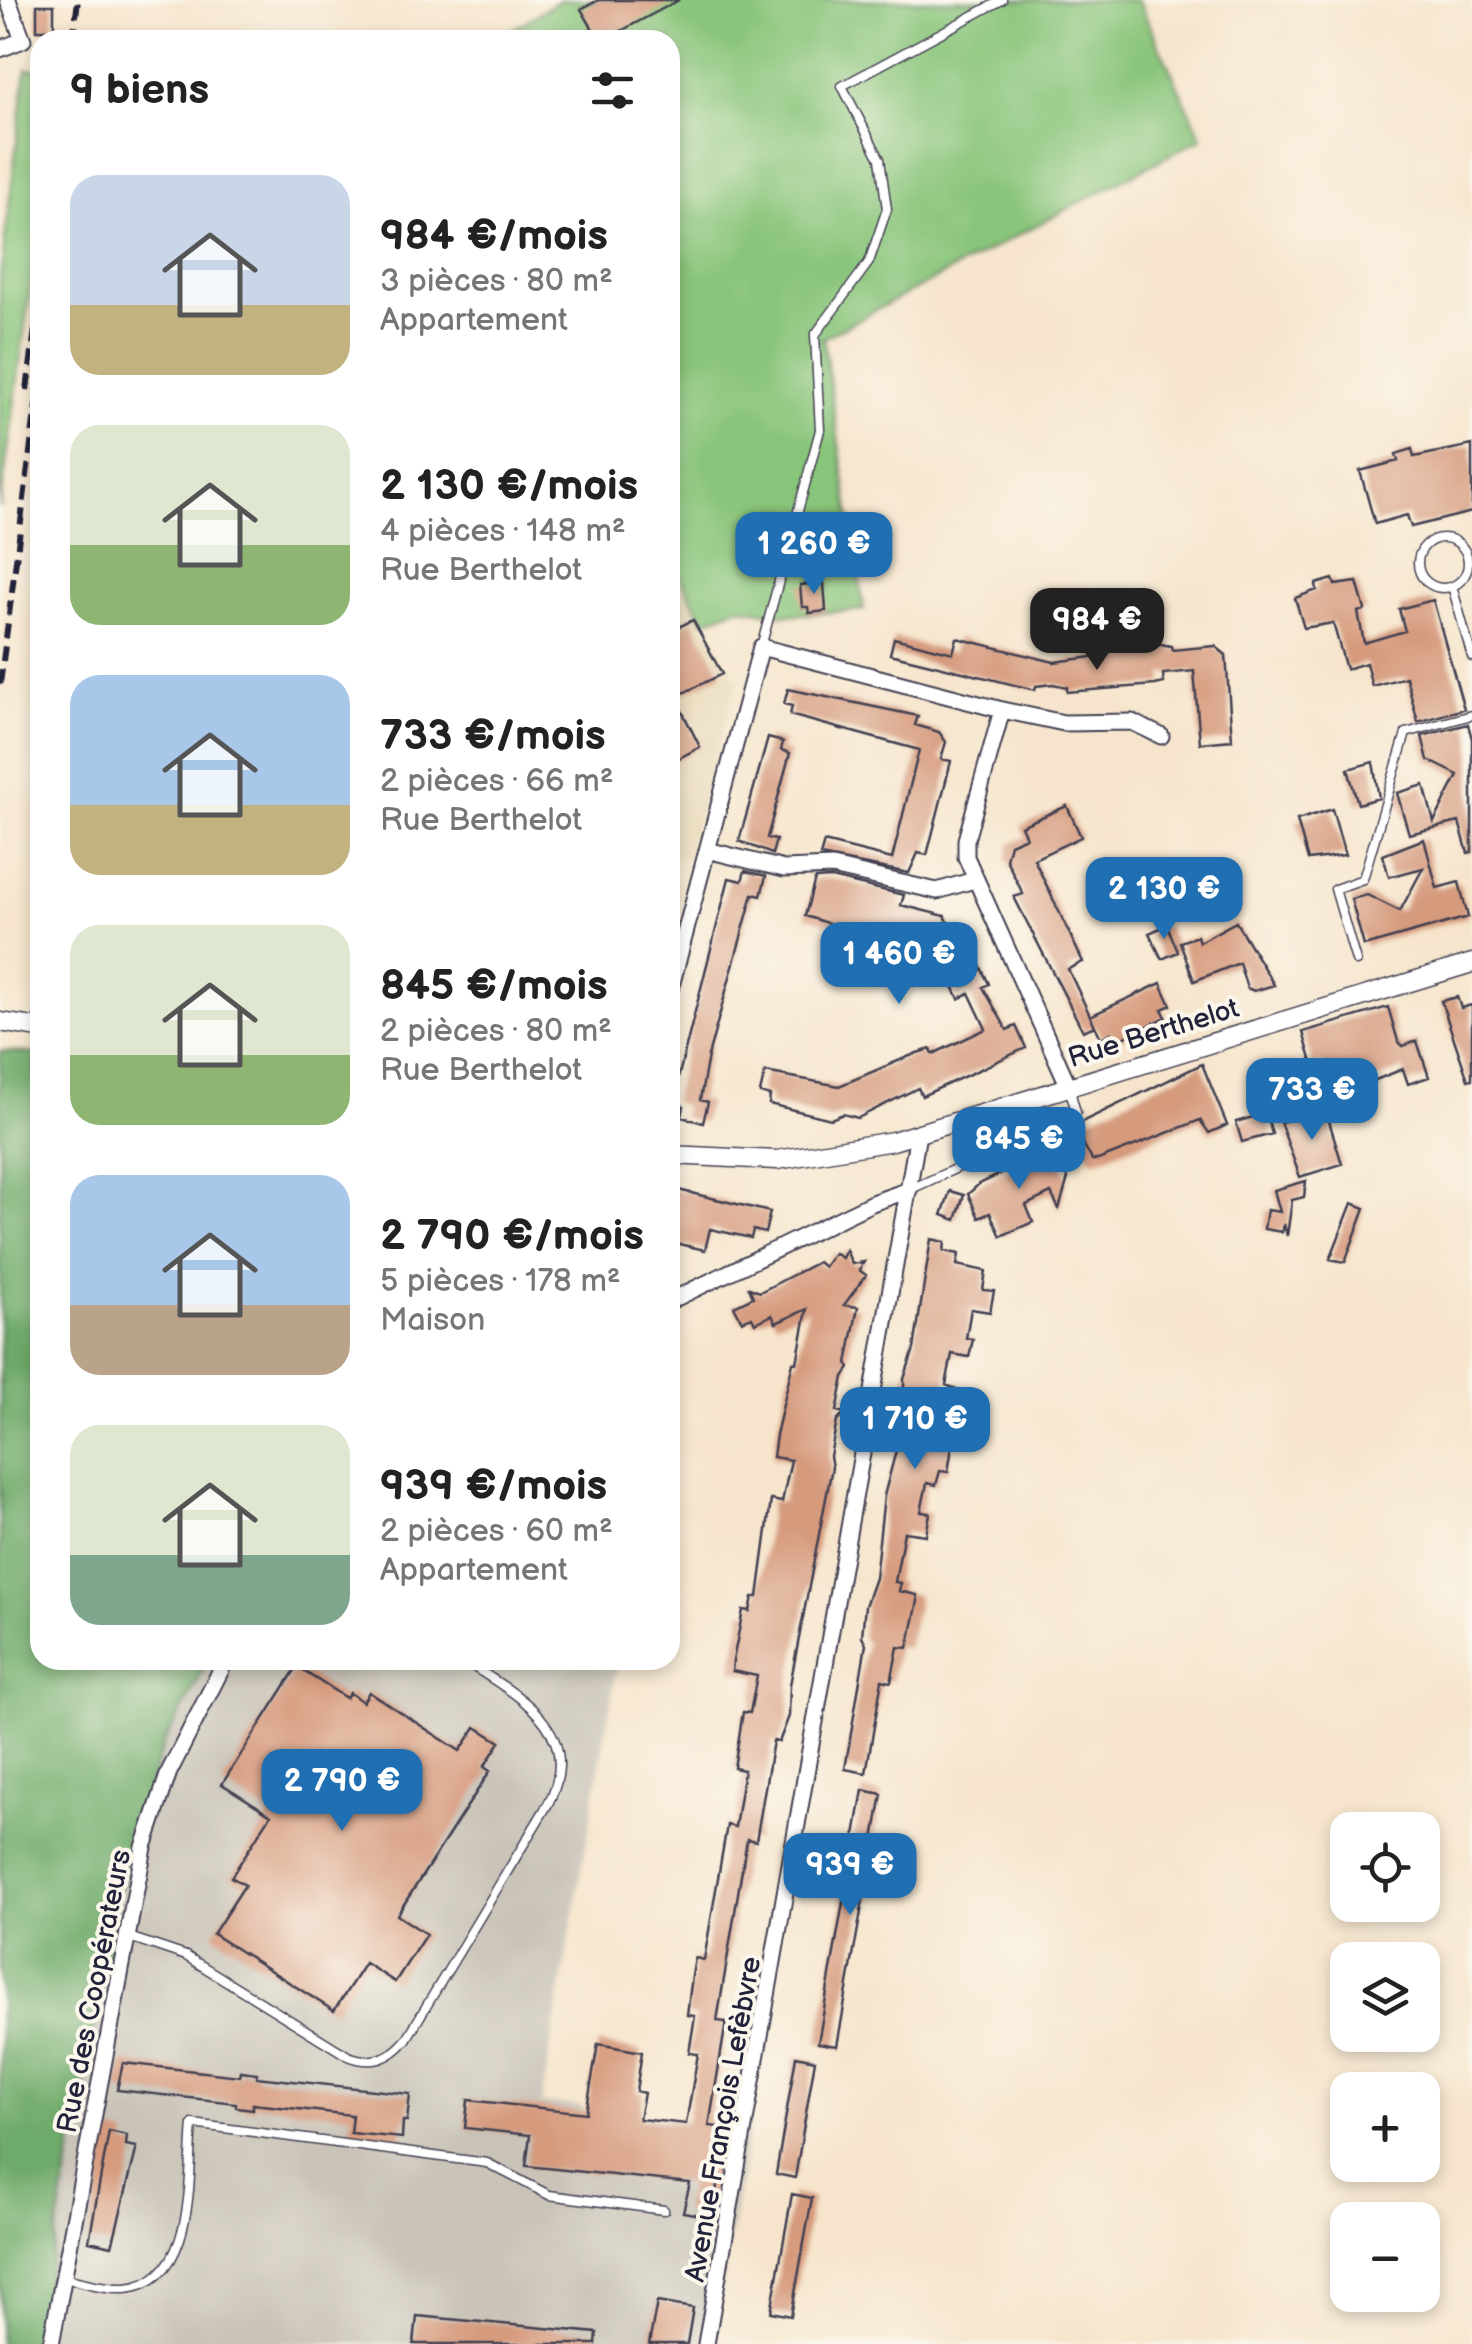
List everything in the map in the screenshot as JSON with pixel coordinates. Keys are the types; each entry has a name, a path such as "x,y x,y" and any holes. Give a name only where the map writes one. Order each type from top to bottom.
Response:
{"street":[{"path":"0,49 23,40 8,0"},
{"path":"680,952 761,647 1002,710 1064,723 1132,722 1161,736"},
{"path":"1002,710 966,840 974,880 1070,1087"},
{"path":"707,850 784,869 832,867 937,891 974,880"},
{"name":"Rue Berthelot","path":"680,1155 801,1158 918,1134 1472,963"},
{"path":"3,1023 30,1027"},
{"name":"Avenue François Lefèbvre","path":"706,2344 918,1134"},
{"path":"680,1296 872,1203 909,1190"},
{"name":"Rue des Coopérateurs","path":"51,2344 134,1887 162,1789 221,1670"}],"lane":[{"path":"761,647 820,430 815,336 869,262 887,209 880,159 842,86 1002,0"},
{"path":"1437,538 1453,540 1468,559 1465,575 1452,586 1436,587 1419,570 1419,554 1437,538"},
{"path":"1452,586 1472,657"},
{"path":"1356,961 1335,889 1363,879 1406,733 1472,714"},
{"path":"909,1190 1070,1116 1076,1112 1070,1087"},
{"path":"126,1936 186,1956 348,2056 370,2061 393,2054 406,2040 538,1821 558,1777 556,1744 543,1720 521,1698 478,1670"},
{"path":"64,2278 128,2288 164,2268 181,2238 193,2124 487,2163 549,2196 664,2210"}],"shaded area":[{"path":"680,576 736,682 686,861 680,860"},
{"path":"204,1670 616,1670 541,2103 579,2106 586,2113 604,2115 750,2125 712,2344 36,2344 123,1870 163,1745"}],"green space":[{"path":"560,0 1138,0 1202,138 823,338 864,610 782,615 739,607 704,621 680,576 680,30 511,30"},
{"path":"26,69 30,69 30,290 0,509 0,279"},
{"path":"0,1051 30,1053 30,1670 204,1670 163,1745 123,1870 36,2344 0,2344"}],"building":[{"path":"599,0 679,0 623,30 593,30 581,9"},
{"path":"37,5 54,5 54,30 37,30"},
{"path":"1472,445 1472,512 1411,527 1407,515 1375,524 1360,471 1398,461 1396,454 1412,449 1414,457"},
{"path":"1333,579 1335,585 1357,582 1365,610 1358,612 1364,643 1405,631 1399,609 1433,600 1464,709 1418,722 1406,677 1372,686 1366,663 1346,669 1333,623 1304,628 1295,598 1317,590 1316,584"},
{"path":"824,583 826,611 809,613 808,607 802,607 800,585"},
{"path":"693,620 722,674 680,695 680,626"},
{"path":"894,638 953,653 957,638 1054,662 1093,657 1093,653 1121,647 1161,644 1171,646 1172,650 1215,646 1226,655 1232,740 1200,743 1194,671 1163,674 1164,683 1155,685 1067,692 1067,687 1053,684 1036,686 1035,690 890,654"},
{"path":"788,689 918,716 915,725 939,732 946,742 941,759 951,761 927,855 918,853 909,873 820,856 824,842 892,859 919,750 790,715 792,706 784,704"},
{"path":"680,707 700,747 680,758"},
{"path":"1468,724 1472,739 1472,852 1468,853 1459,822 1409,834 1397,793 1424,785 1434,822 1458,775 1428,760 1422,736"},
{"path":"768,738 783,742 781,750 790,753 767,838 776,840 772,854 739,841"},
{"path":"1373,762 1379,798 1358,804 1348,769"},
{"path":"1067,806 1081,837 1034,859 1083,962 1068,969 1095,1026 1083,1031 1014,897 1023,894 1006,859 1010,844 1026,837 1021,826"},
{"path":"1332,809 1345,855 1308,860 1297,820"},
{"path":"1424,839 1437,888 1459,882 1468,917 1364,946 1351,899 1367,895 1400,911 1423,868 1389,877 1383,855"},
{"path":"745,871 766,876 761,896 753,894 708,1056 700,1100 708,1102 703,1123 682,1117 680,1071 729,878 742,881"},
{"path":"831,878 904,895 901,905 945,916 951,929 965,934 989,984 983,987 1007,1030 1016,1026 1026,1048 922,1096 918,1088 858,1118 843,1114 831,1119 769,1104 770,1096 760,1093 765,1072 839,1086 917,1053 931,1049 933,1054 986,1029 969,993 959,999 936,949 900,939 899,943 886,942 805,916 815,879"},
{"path":"1236,922 1274,985 1254,991 1247,988 1239,963 1194,981 1180,942 1197,936 1199,942"},
{"path":"1167,925 1178,952 1162,959 1149,933"},
{"path":"1161,983 1171,1005 1162,1009 1166,1017 1115,1042 1111,1033 1101,1038 1090,1016"},
{"path":"1457,997 1461,1008 1472,1005 1472,1079 1468,1080 1441,1001"},
{"path":"1388,1007 1398,1041 1403,1046 1417,1041 1429,1077 1408,1084 1403,1069 1353,1089 1351,1080 1331,1086 1322,1063 1313,1066 1303,1032"},
{"path":"1202,1064 1227,1125 1209,1133 1200,1120 1098,1160 1092,1160 1081,1140 1053,1153 1046,1139"},
{"path":"1326,1111 1342,1164 1300,1177 1280,1122"},
{"path":"1266,1113 1272,1134 1242,1142 1236,1122"},
{"path":"1057,1155 1068,1178 1059,1209 1051,1193 1026,1205 1033,1222 1001,1236 990,1213 979,1218 968,1194 979,1184 1039,1156"},
{"path":"1306,1181 1304,1197 1292,1200 1287,1236 1284,1224 1282,1232 1264,1229 1267,1210 1280,1212 1274,1190"},
{"path":"680,1190 770,1212 765,1233 753,1230 751,1238 710,1229 705,1250 680,1244"},
{"path":"950,1191 964,1195 956,1220 942,1215"},
{"path":"1352,1203 1365,1208 1345,1262 1330,1259"},
{"path":"931,1239 945,1242 944,1251 959,1254 957,1265 986,1271 983,1290 994,1291 990,1312 971,1309 966,1338 973,1339 969,1357 952,1354 946,1385 961,1391 948,1472 940,1471 936,1485 927,1483 921,1512 930,1513 926,1535 904,1532 895,1582 901,1583 899,1591 917,1595 918,1601 908,1648 898,1647 891,1682 882,1680 866,1773 845,1769 866,1644 862,1636 865,1606 875,1578 884,1496 898,1443 892,1442 899,1434 896,1422 904,1423 904,1379 914,1349"},
{"path":"846,1250 852,1264 864,1262 859,1270 866,1275 844,1305 858,1307 847,1363 850,1368 844,1377 837,1411 846,1413 837,1421 830,1456 832,1467 790,1685 789,1716 779,1742 773,1741 756,1841 747,1839 717,2021 726,2022 709,2126 728,2128 711,2217 683,2212 690,2183 526,2166 530,2135 465,2128 468,2100 586,2113 598,2044 642,2052 636,2091 644,2093 639,2119 686,2124 698,2054 689,2053 695,2016 687,2015 692,1976 695,1958 704,1960 727,1825 735,1827 744,1770 734,1768 743,1712 750,1713 757,1676 732,1671 733,1661 743,1610 750,1611 753,1597 758,1597 771,1500 782,1502 791,1460 773,1457 807,1309 776,1323 772,1315 755,1323 752,1317 742,1321 734,1306 753,1297 749,1288 760,1292 818,1262 824,1267 834,1253 842,1258"},
{"path":"295,1670 302,1670 346,1698 350,1693 363,1702 369,1692 460,1751 476,1727 500,1742 484,1767 490,1771 397,1915 426,1934 395,1982 365,1963 334,2011 213,1934 245,1885 231,1877 271,1815 222,1784"},
{"path":"863,1790 882,1794 837,2046 818,2043"},
{"path":"796,2056 815,2060 795,2178 776,2174"},
{"path":"123,2063 239,2076 240,2071 257,2073 256,2077 410,2094 407,2121 403,2121 402,2138 350,2133 352,2115 253,2104 253,2109 236,2107 236,2103 117,2090"},
{"path":"109,2131 127,2135 126,2145 137,2147 112,2246 89,2241"},
{"path":"792,2194 812,2198 791,2316 771,2312"},
{"path":"657,2302 693,2308 687,2344 649,2344"},
{"path":"417,2316 597,2333 596,2344 414,2344"}],"railway":[{"path":"74,30 78,0"},
{"path":"27,390 30,367"},
{"path":"0,684 30,452"}]}
